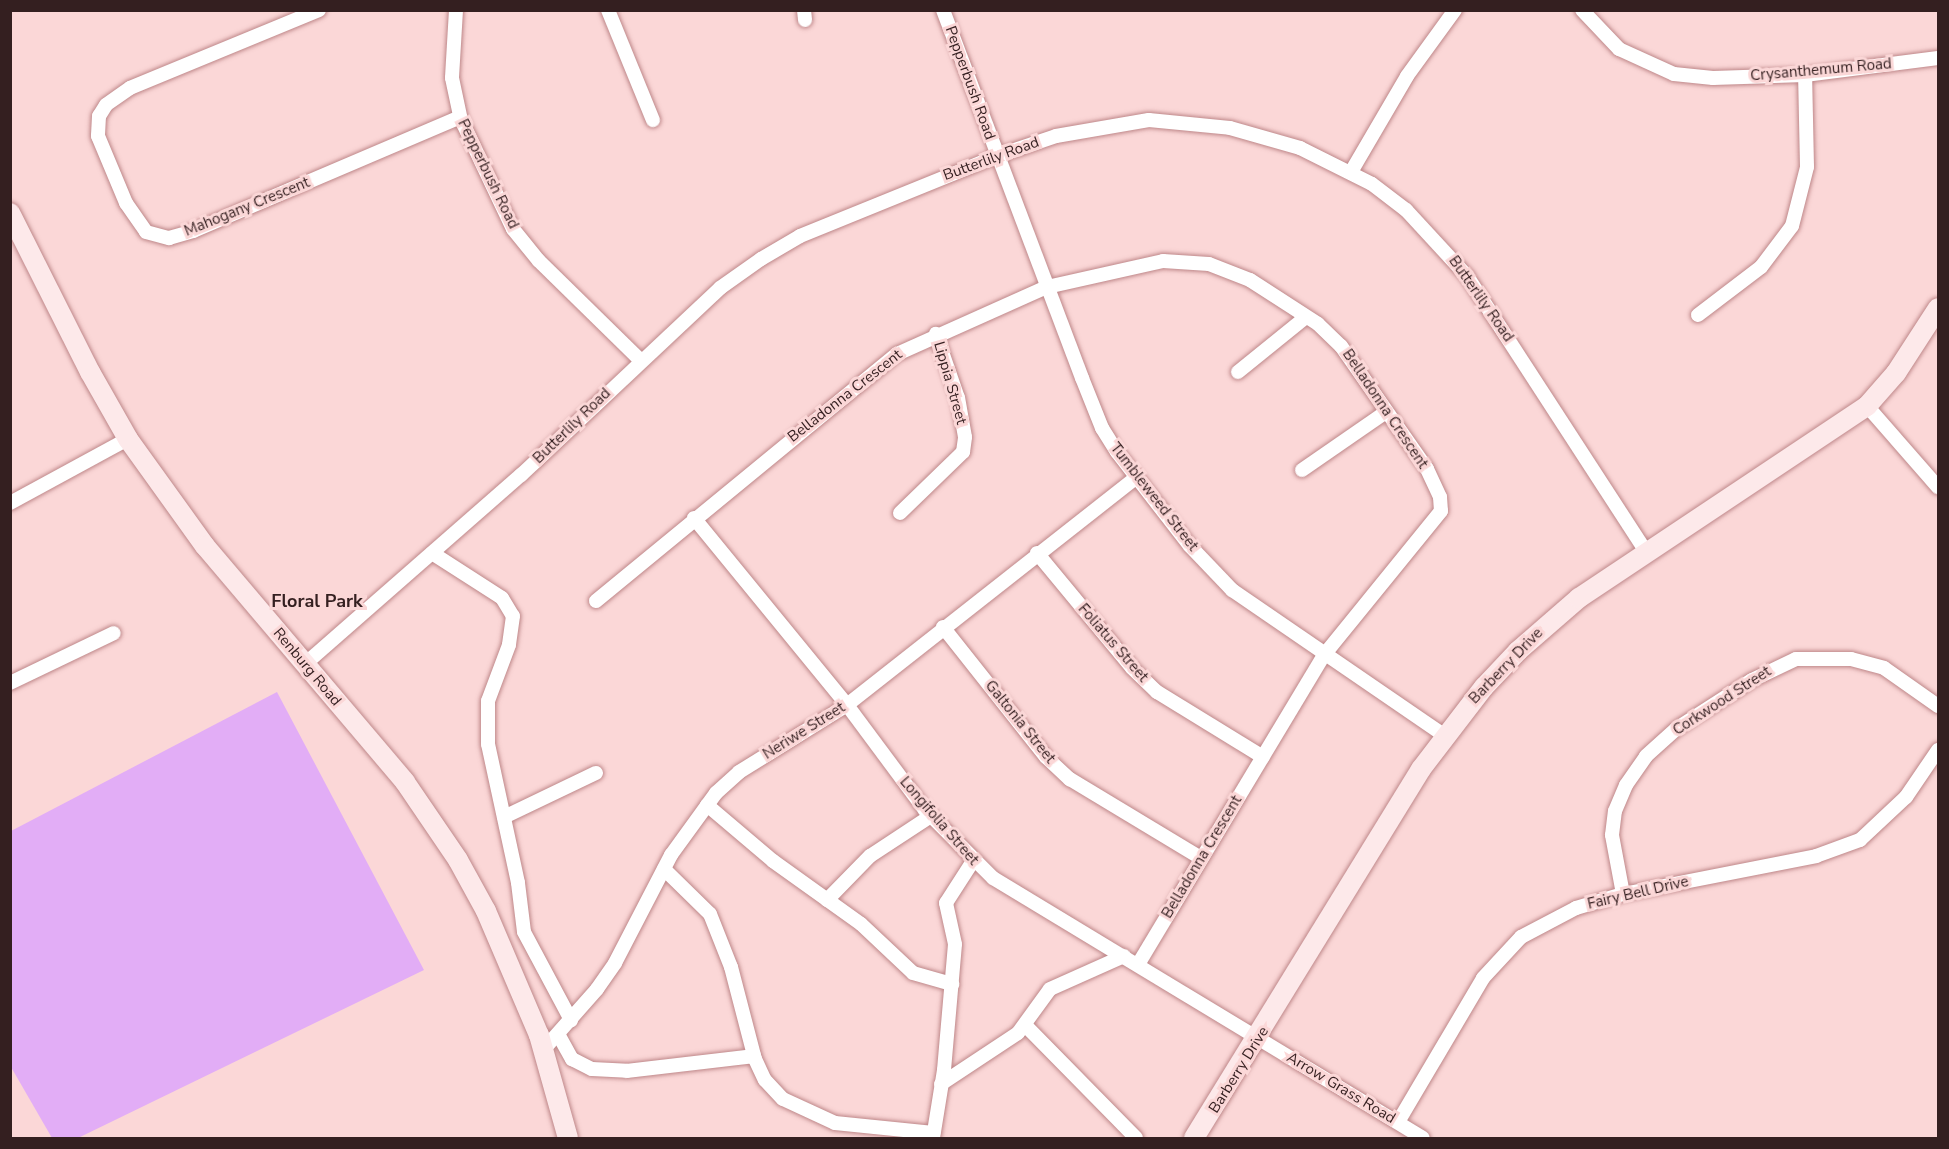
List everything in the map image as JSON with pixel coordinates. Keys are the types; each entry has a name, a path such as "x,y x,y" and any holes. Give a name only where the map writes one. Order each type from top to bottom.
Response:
{"street":[{"name":"Mahogany Crescent","path":"319,10 130,88 106,105 99,116 98,136 126,203 146,232 169,238 193,231 460,117"},
{"name":"Pepperbush Road","path":"456,10 452,78 460,117 513,229 539,261 640,360"},
{"path":"608,10 653,120"},
{"name":"Pepperbush Road","path":"943,10 997,156"},
{"path":"1351,172 1407,76 1455,10"},
{"name":"Crysanthemum Road","path":"1582,10 1619,49 1674,74 1713,78 1805,75 1938,58"},
{"path":"1698,315 1761,267 1792,226 1807,167 1805,75"},
{"name":"Butterlily Road","path":"305,664 521,475 640,360 720,288 800,236 997,156 1056,136 1121,123 1175,120 1230,128 1290,145 1351,172 1406,210 1462,269 1647,553"},
{"name":"Tumbleweed Street","path":"997,156 1102,428 1135,478 1232,590 1444,735"},
{"name":"Renburg Road","path":"10,213 90,372 128,439 205,546 405,782 458,860 505,953 544,1049 568,1138"},
{"name":"Belladonna Crescent","path":"596,601 694,518 897,354 936,334 1047,287 1163,261 1209,264 1250,280 1306,317 1341,346 1427,469 1440,497 1441,511 1324,655 1137,964"},
{"name":"Barberry Drive","path":"1194,1138 1258,1039 1444,735 1518,651 1579,598 1867,406 1902,365 1938,308"},
{"path":"1238,372 1306,317"},
{"name":"Lippia Street","path":"900,513 963,452 965,436 958,398 936,334"},
{"path":"1867,406 1938,487"},
{"path":"1302,470 1386,412"},
{"path":"10,503 128,439"},
{"name":"Neriwe Street","path":"544,1049 571,1020 615,963 664,869 707,804 739,772 847,705 943,627 1135,478"},
{"name":"Longifolia Street","path":"694,518 847,705 931,816 973,861 993,878 1258,1039"},
{"path":"432,553 502,598 513,616 509,645 488,701 486,717 518,884 524,932 571,1020"},
{"name":"Foliatus Street","path":"1037,553 1132,668 1157,692 1263,757"},
{"name":"Galtonia Street","path":"943,627 1046,757 1070,779 1201,858"},
{"path":"10,683 114,633"},
{"name":"Corkwood Street","path":"1623,894 1612,836 1615,811 1626,784 1646,756 1676,729 1752,680 1796,659 1851,659 1884,668 1938,706"},
{"name":"Fairy Bell Drive","path":"1398,1122 1483,978 1509,948 1550,921 1623,894 1816,856 1860,840 1906,797 1938,750"},
{"path":"504,817 596,773"},
{"path":"707,804 773,861 861,924 913,974 952,984"},
{"path":"827,900 870,856 931,816"},
{"path":"664,869 710,914 731,967 754,1056 765,1080 783,1099 806,1112 835,1123 933,1136 941,1084 955,938 946,903 973,861"},
{"path":"941,1084 988,1056 1026,1026 1050,989 1124,956"},
{"path":"1026,1026 1136,1138"},
{"path":"558,1034 572,1059 592,1069 627,1071 754,1056"},
{"name":"Arrow Grass Road","path":"1258,1039 1423,1138"}],"shaded area":[{"path":"277,692 424,970 78,1138 52,1138 11,1067 11,831"}],"district":[{"name":"Floral Park","path":"317,601"}]}
